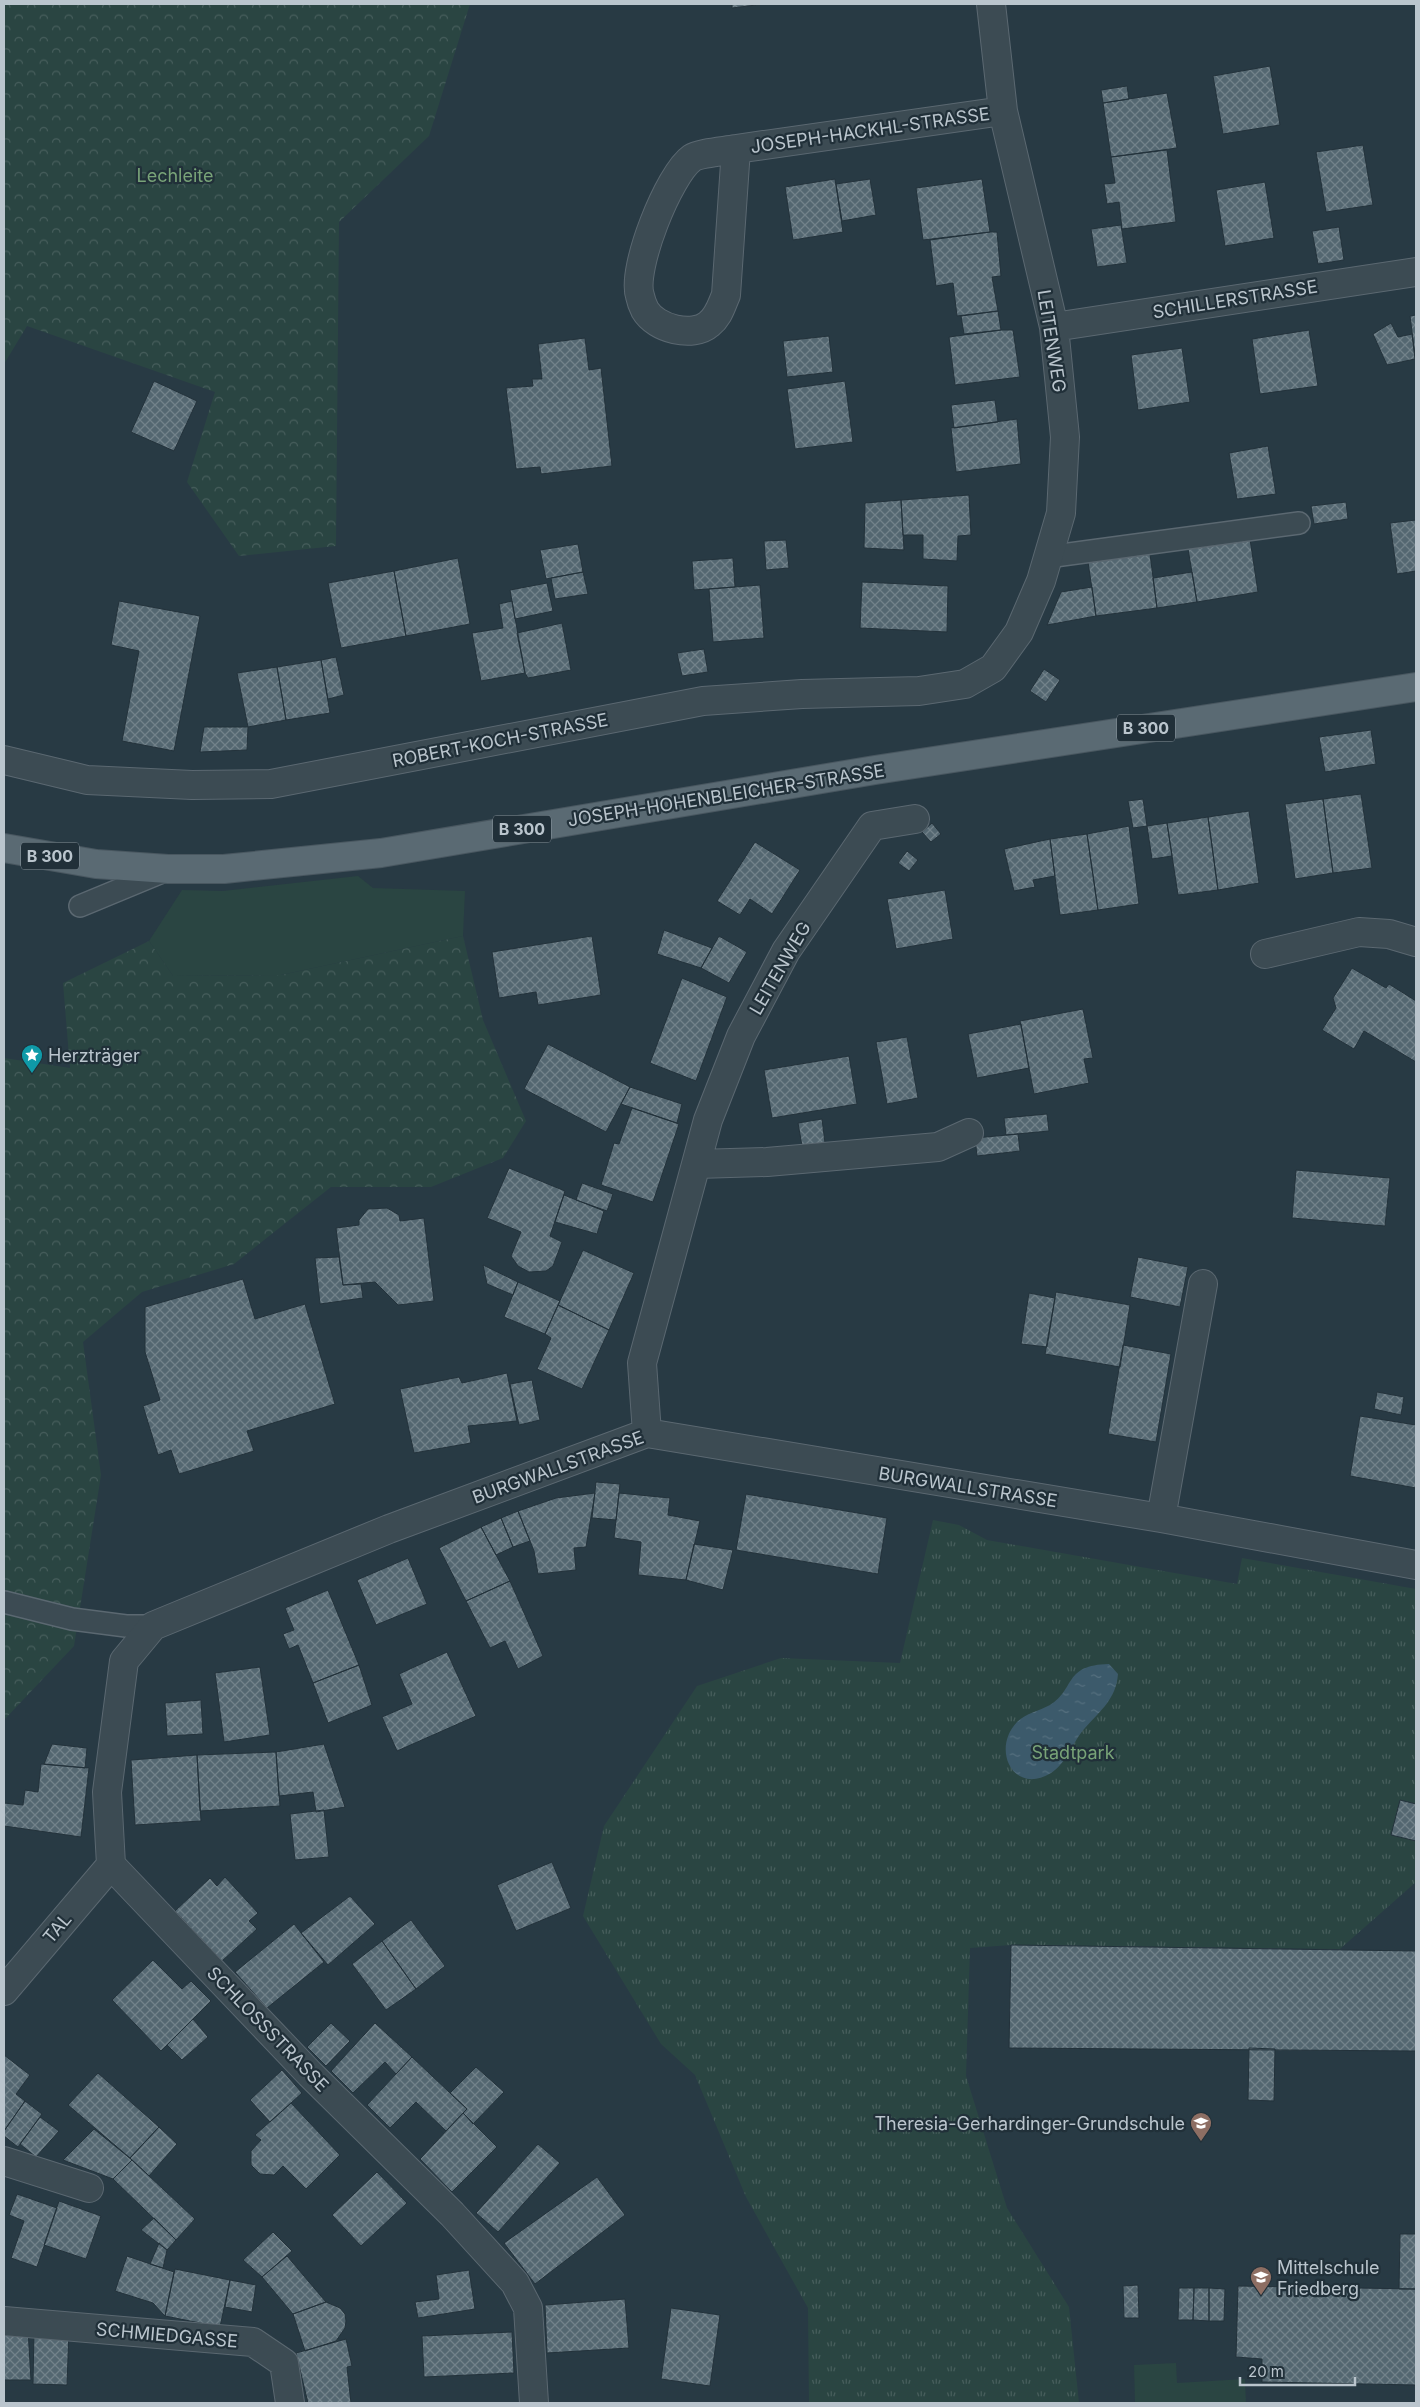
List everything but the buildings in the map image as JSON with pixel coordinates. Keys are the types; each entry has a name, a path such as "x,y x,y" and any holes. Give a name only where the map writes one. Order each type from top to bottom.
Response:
{"main road":[{"name":"JOSEPH-HOHENBLEICHER-STRASSE","path":"4,848 96,864 168,869 224,869 381,853 875,770 1416,687"}],"street":[{"name":"LEITENWEG","path":"991,4 1004,111 1054,327 1065,437 1060,513 1041,581 1019,632 993,668"},
{"name":"JOSEPH-HACKHL-STRASSE","path":"736,149 726,295 717,317 708,326 696,330 675,329 657,322 646,312 639,294 640,274 645,250 664,197 677,174 693,157 736,149 1004,111"},
{"name":"SCHILLERSTRASSE","path":"1054,327 1416,272"},
{"name":"ROBERT-KOCH-STRASSE","path":"4,760 87,780 192,785 271,784 703,701 802,694 919,692 965,684 993,668"},
{"name":"LEITENWEG","path":"647,1433 642,1363 708,1120 741,1036 786,951 872,826 915,819"},
{"path":"1265,954 1359,932 1389,934 1416,942"},
{"path":"697,1164 767,1162 938,1147 969,1133"},
{"path":"1161,1518 1202,1284"},
{"name":"BURGWALLSTRASSE","path":"153,1626 389,1529 647,1433 899,1477 1161,1518 1416,1565"},
{"path":"111,1865 107,1792 124,1661 153,1626"},
{"name":"TAL","path":"4,1991 111,1865"},
{"name":"SCHLOSSSTRASSE","path":"111,1865 310,2074 452,2214 515,2283 528,2308 534,2403"},
{"path":"4,2161 89,2188"},
{"name":"SCHMIEDGASSE","path":"4,2321 253,2342 284,2363 290,2403"}],"lane":[{"path":"1047,557 1299,523"},
{"path":"80,906 168,869"},
{"path":"4,1602 72,1620 126,1626 153,1626"}],"green space":[{"name":"Lechleite","path":"4,4 470,4 429,136 339,222 336,546 239,556 187,482 215,392 27,326 4,364"},
{"path":"358,876 373,888 465,891 463,936 281,975 173,976 149,941 182,890 223,891"},
{"path":"463,936 483,1020 526,1121 503,1158 431,1187 331,1187 234,1264 142,1292 83,1342 101,1475 74,1646 4,1720 4,1058 70,1068 63,983 149,941 173,976 281,975"},
{"name":"Stadtpark","path":"933,1520 959,1525 987,1540 1237,1584 1242,1558 1416,1589 1416,1882 1340,1949 1011,1945 970,1948 966,2076 1007,2208 1069,2307 1079,2403 809,2403 808,2308 746,2197 695,2075 661,2044 583,1916 604,1826 697,1686 781,1658 900,1663"},
{"path":"1176,2363 1177,2383 1245,2379 1246,2403 1135,2403 1134,2365"}],"water":[{"path":"1109,1664 1118,1674 1117,1683 1111,1697 1081,1733 1057,1769 1038,1779 1026,1779 1017,1774 1010,1766 1006,1756 1006,1745 1009,1733 1017,1722 1028,1714 1050,1705 1058,1699 1077,1673 1094,1665"}],"place":[{"name":"Herzträger","path":"32,1074"},
{"name":"Theresia-Gerhardinger-Grundschule","path":"1201,2142"},
{"name":"Mittelschule Friedberg","path":"1261,2296"}]}
